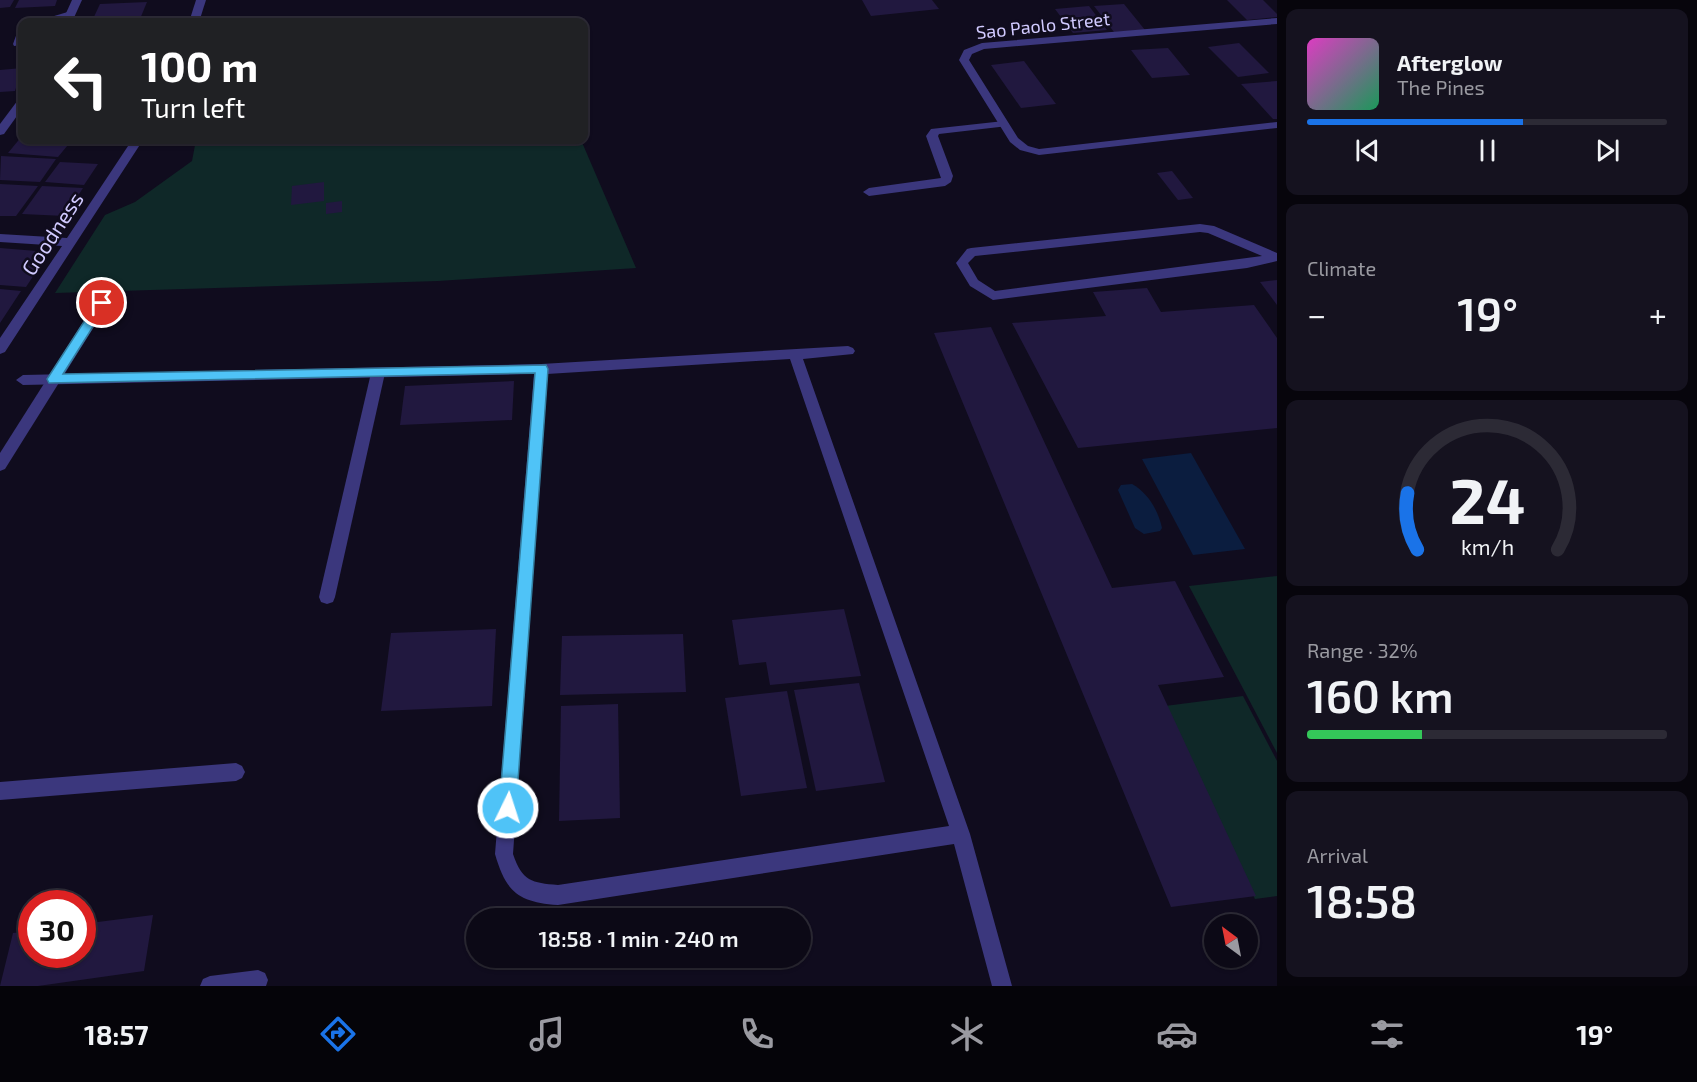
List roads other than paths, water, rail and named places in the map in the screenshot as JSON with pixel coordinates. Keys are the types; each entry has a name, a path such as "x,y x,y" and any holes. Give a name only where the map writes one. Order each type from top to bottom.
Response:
{"street":[{"path":"69,18 77,0"},
{"path":"195,18 201,0"},
{"name":"Sao Paolo Street","path":"1277,21 974,49 968,52 964,60 1018,144 1039,152 1277,125"},
{"path":"0,132 18,107"},
{"path":"869,192 941,183 947,179 947,176 932,136 935,132 1004,124"},
{"name":"Goodness","path":"0,349 135,144"},
{"path":"1200,228 1210,229 1276,257 1247,264 993,296 974,283 962,263 971,252 1200,228"},
{"path":"0,238 71,242"},
{"path":"0,465 102,303"},
{"path":"23,380 541,369 848,351"},
{"path":"795,355 961,834 1002,986"},
{"path":"541,369 504,854 509,873 519,887 536,894 558,895 961,834"},
{"path":"327,597 378,373"},
{"path":"0,791 236,772"},
{"path":"210,986 258,981"}],"water":[{"path":"1191,453 1245,549 1193,555 1142,459"},
{"path":"1132,484 1152,503 1162,528 1160,531 1144,534 1135,528 1118,490 1121,485"}]}
